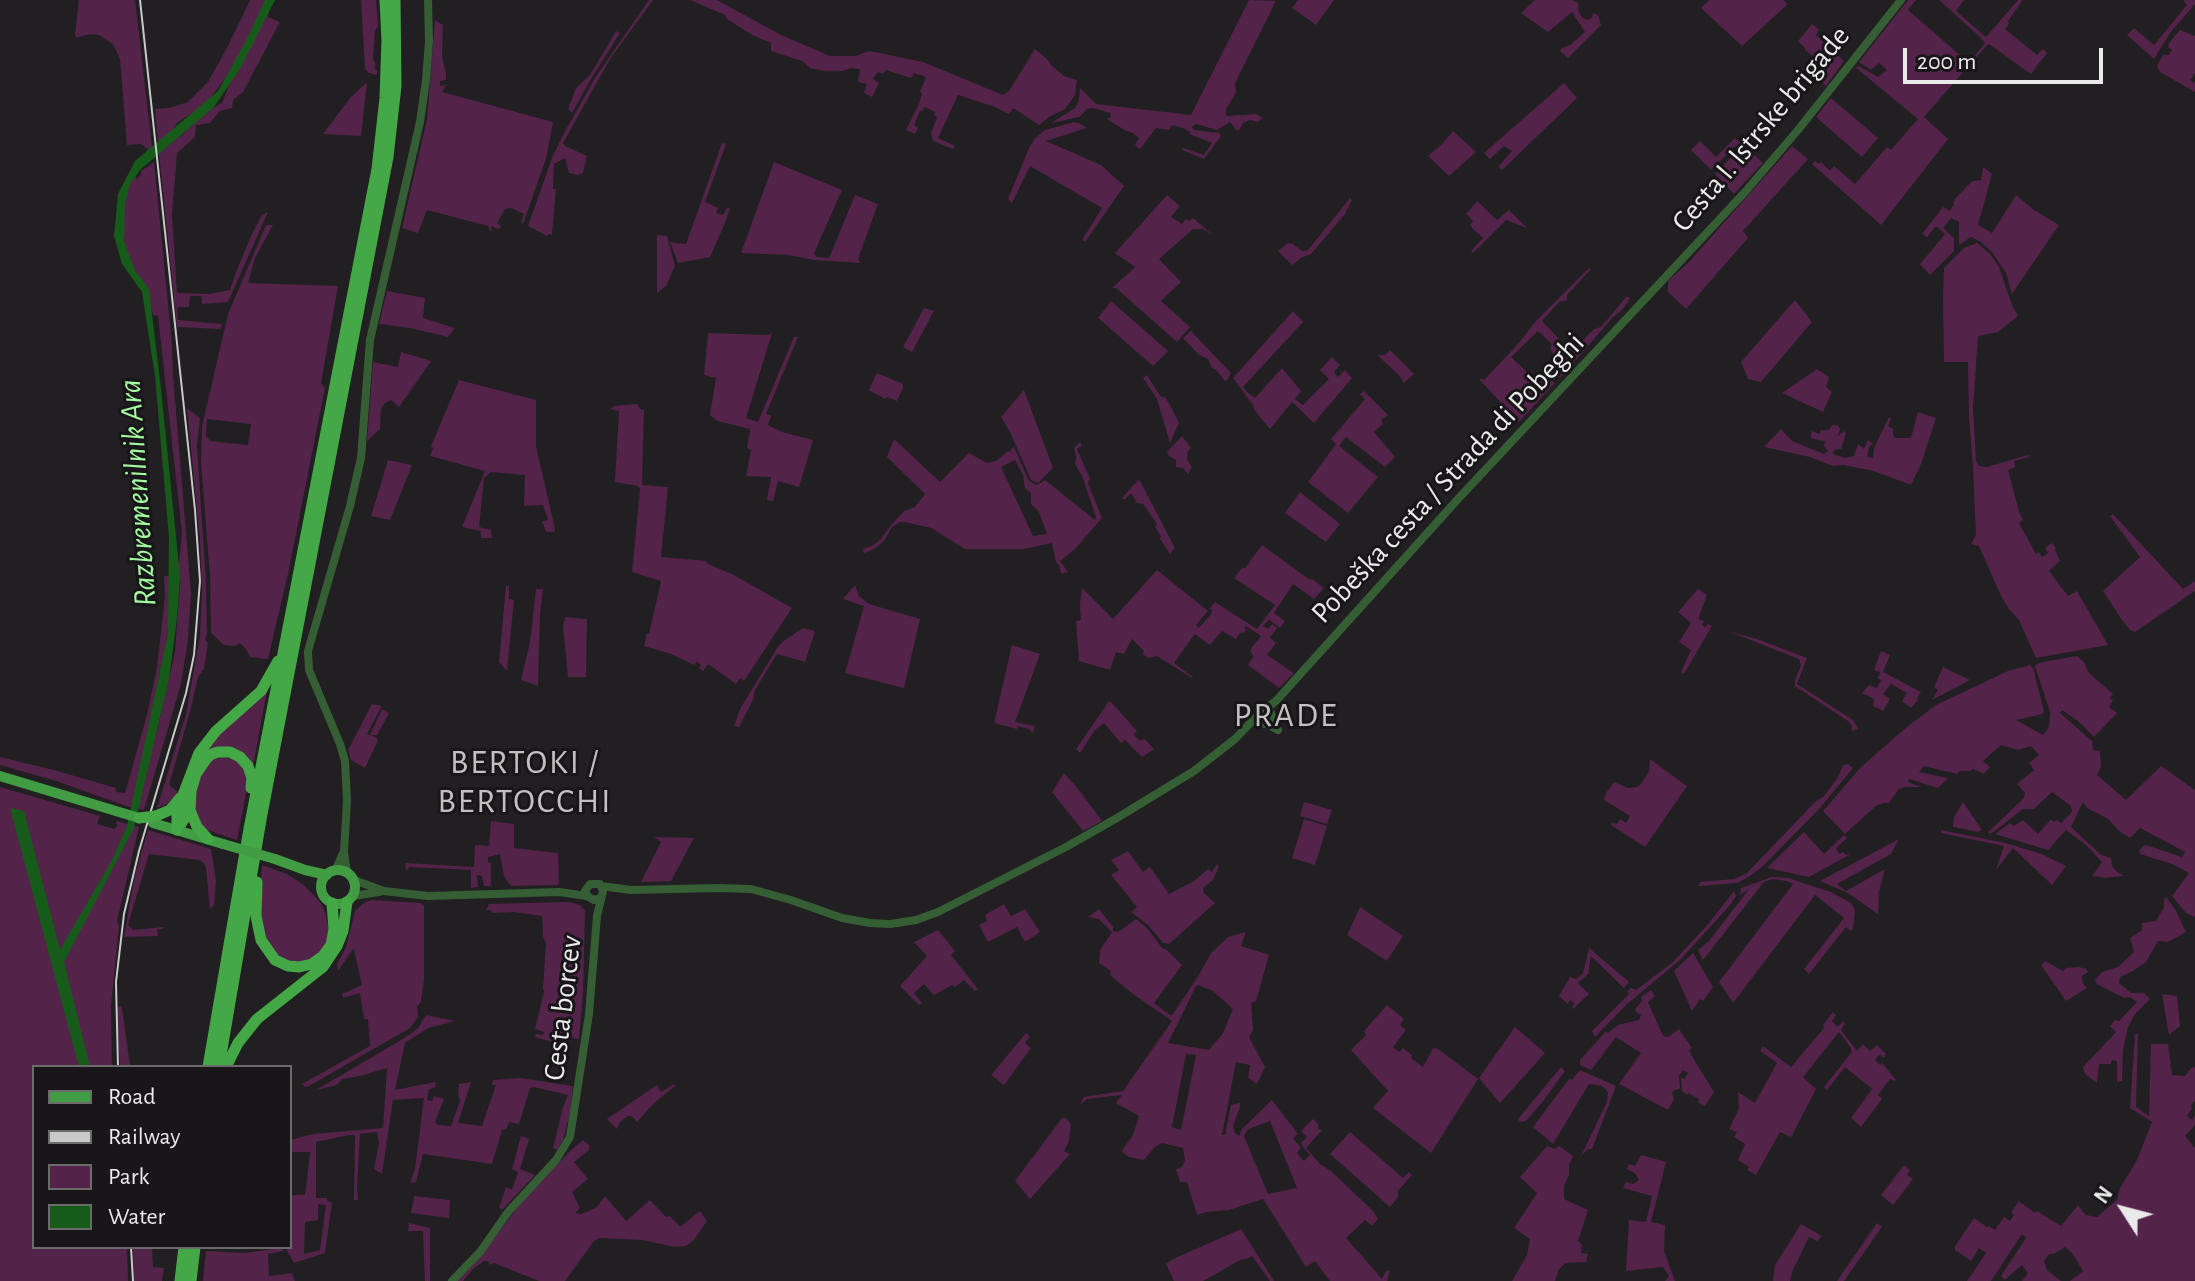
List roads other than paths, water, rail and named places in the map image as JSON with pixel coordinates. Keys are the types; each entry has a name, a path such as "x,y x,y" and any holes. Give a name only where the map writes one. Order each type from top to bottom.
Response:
{"highway":[{"path":"208,1065 249,829 377,169 385,83 385,0"},
{"path":"219,1065 262,814 388,157 396,86 395,0"},
{"path":"177,830 183,795 199,753 207,740 261,691 285,647"},
{"path":"208,839 197,827 190,810 191,791 201,766 212,754 230,752 248,766 252,778 247,810 249,829"},
{"path":"139,818 154,819 170,810 183,795"},
{"path":"177,830 190,810"},
{"path":"262,814 256,916 257,930 267,951 275,960 299,967 312,964 323,956 331,945 334,929 332,903"},
{"path":"227,1065 238,1043 257,1019 323,967 343,931 350,899"},
{"path":"180,1281 184,1249"},
{"path":"191,1281 195,1249"}],"main road":[{"path":"0,776 139,818"},
{"path":"154,819 177,830 305,870 351,876 355,887 350,899 340,904 332,903 305,870"},
{"path":"321,887 331,873"}],"street":[{"path":"428,0 429,42 420,122 370,340 361,458 308,651 309,670 345,761 347,800 344,852 351,876 384,891 428,896 559,892 595,898"},
{"name":"Cesta I. Istrske brigade","path":"1657,288 1769,165 1901,0"},
{"name":"Pobeška cesta / Strada di Pobeghi","path":"890,924 934,914 1066,847 1194,771 1249,726 1265,717 1458,499 1657,288"},
{"path":"331,873 344,852"},
{"path":"559,892 595,882 603,891 595,898"},
{"path":"588,885 585,891 595,898"},
{"name":"Cesta borcev","path":"601,886 631,890 751,889 842,918 890,924"},
{"name":"Cesta borcev","path":"452,1281 480,1252 515,1204 560,1154 570,1137 589,1014 597,916 595,898 631,890"},
{"path":"350,899 384,891"}],"water":[{"path":"265,0 275,0 240,69 214,107 140,170 130,184 125,204 124,241 135,270 149,289 180,576 169,679 134,828 64,962 90,1065 78,1065 10,808 24,811 60,950 112,860 127,826 168,633 169,537 155,376 142,292 122,264 114,236 118,194 135,161 218,91"}],"railway":[{"path":"118,1065 116,982 124,914 139,851 186,693 194,655 200,581 140,0"},
{"path":"131,1249 133,1281"}],"district":[{"name":"PRADE","path":"1286,716"},
{"name":"BERTOKI / BERTOCCHI","path":"525,782"}],"water label":[{"name":"Razbremenilnik Ara","path":"138,493"}]}
